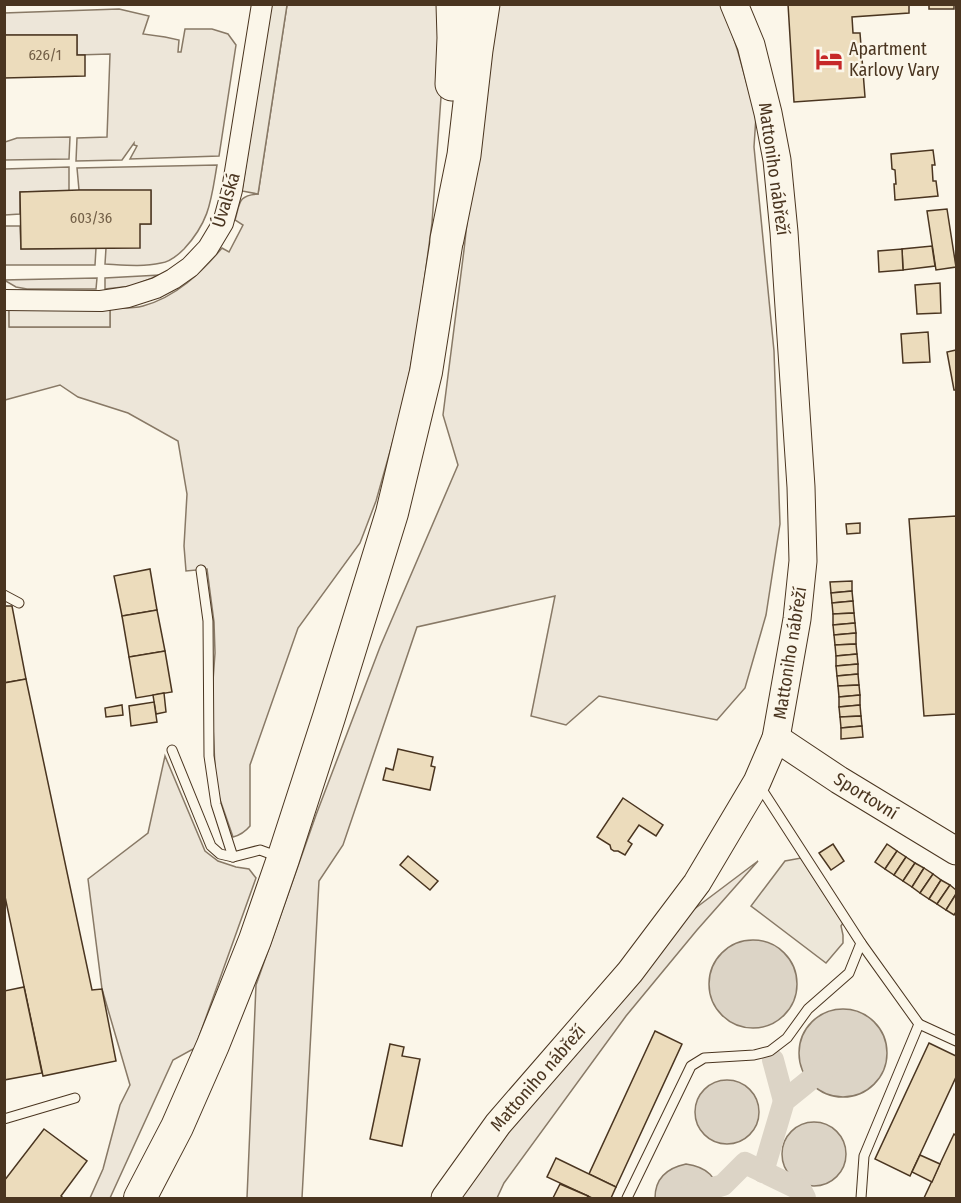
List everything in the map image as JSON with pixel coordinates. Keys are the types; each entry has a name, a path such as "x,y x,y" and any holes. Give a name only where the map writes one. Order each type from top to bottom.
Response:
{"highway":[{"path":"447,238 448,154 454,38 453,4"},
{"path":"476,50 477,4"},
{"path":"447,238 464,155 483,4"}],"main road":[{"name":"Mattoniho nábřeží","path":"445,1198 498,1124 630,972 697,884 757,782 776,738 797,619 803,561 801,486 777,160 751,45 734,4"},
{"path":"140,1198 177,1127 255,940 333,706 392,513 426,372 447,238"},
{"name":"Sportovní","path":"776,738 839,780 957,851"}],"street":[{"name":"Úvalská","path":"4,300 101,301 128,297 156,288 173,279 190,267 208,248 223,223 232,190 262,4"}],"lane":[{"path":"201,570 208,621 209,756 216,804 233,857"},
{"path":"4,595 19,603"},
{"path":"172,750 211,846 220,854 233,857 261,850 283,859"},
{"path":"757,782 861,943 919,1024 957,1041"},
{"path":"627,1198 691,1066 704,1058 770,1052 787,1038 808,1010 849,973 861,943"},
{"path":"861,1198 864,1156 919,1024"},
{"path":"4,1119 75,1098"}],"shaded area":[{"path":"270,5 287,5 258,194 242,191"},
{"path":"287,5 442,5 442,83 432,223 418,327 404,402 376,501 360,543 298,628 250,765 250,826 243,833 233,837 216,788 213,726 214,622 207,569 186,571 184,546 187,494 178,441 128,413 78,397 60,385 5,400 5,308 9,308 10,327 110,327 110,308 139,307 166,297 187,283 222,248 229,252 243,225 235,220 241,201 247,196 258,194"},
{"path":"491,5 723,5 756,116 754,147 774,351 780,524 766,615 745,688 717,720 599,696 566,725 531,716 555,596 417,627 343,845 319,881 302,1198 247,1198 256,985 316,815 380,647 458,465 443,415"},
{"path":"119,9 149,16 143,34 179,40 178,52 181,52 185,29 212,29 228,34 236,45 219,156 130,159 137,146 134,143 122,160 76,161 77,138 107,137 110,54 77,55 77,35 5,35 4,13"},
{"path":"70,137 69,159 5,160 5,142 17,138"},
{"path":"217,165 208,210 193,239 179,254 168,261 154,264 105,264 106,248 140,224 151,224 151,191 79,190 77,168"},
{"path":"69,167 69,191 20,192 20,214 5,215 5,169"},
{"path":"4,226 20,226 21,249 96,248 95,265 5,265"},
{"path":"160,275 132,286 105,289 105,278"},
{"path":"97,278 96,289 27,289 16,287 4,280"},
{"path":"9,308 110,308 110,327 9,327"},
{"path":"165,756 205,851 218,861 249,869 256,878 195,1048 173,1060 110,1198 90,1198 103,1169 120,1105 130,1085 102,989 88,879 148,833"},
{"path":"801,858 843,923 841,926 843,943 826,963 751,906 785,861"},
{"path":"758,861 626,1016 504,1183 497,1198 461,1198 533,1100 689,913"},
{"path":"753,940 770,943 784,953 794,967 797,984 794,1001 784,1015 770,1025 753,1028 736,1025 722,1015 712,1001 709,984 712,967 722,953 736,943"},
{"path":"843,1009 860,1012 874,1022 884,1036 887,1053 884,1070 874,1084 860,1094 843,1097 826,1094 812,1084 802,1070 799,1053 802,1036 812,1022 826,1012"},
{"path":"721,1080 733,1080 750,1089 757,1100 759,1112 757,1124 750,1135 733,1144 721,1144 709,1139 700,1130 695,1118 695,1106 700,1094 709,1085"},
{"path":"808,1122 820,1122 837,1131 844,1142 846,1154 844,1166 837,1177 820,1186 808,1186 796,1181 787,1172 782,1160 782,1148 787,1136 796,1127"},
{"path":"686,1164 710,1174 716,1184 719,1198 655,1198 657,1185 663,1175 673,1168"}],"building":[{"name":"Apartment Karlovy Vary","path":"788,4 909,4 909,13 852,17 853,33 860,33 865,97 794,102"},
{"path":"929,4 954,4 954,9 929,9"},
{"path":"4,35 77,35 77,55 85,55 85,76 4,78"},
{"path":"933,150 935,165 932,165 933,181 936,181 938,196 895,200 895,170 892,169 891,154"},
{"path":"151,190 151,224 140,224 140,248 21,249 20,192"},
{"path":"947,209 956,267 936,270 927,211"},
{"path":"932,246 935,266 903,270 902,249"},
{"path":"902,249 903,270 879,272 878,251"},
{"path":"940,283 941,313 917,314 915,285"},
{"path":"928,332 930,362 903,363 901,334"},
{"path":"956,350 956,390 954,390 947,352"},
{"path":"956,516 956,714 924,716 909,519"},
{"path":"860,523 860,533 847,534 846,524"},
{"path":"150,569 157,610 122,616 114,576"},
{"path":"852,581 852,591 831,593 830,582"},
{"path":"852,591 853,601 832,603 831,593"},
{"path":"853,601 854,613 833,614 832,603"},
{"path":"4,606 12,606 26,679 4,683"},
{"path":"157,610 165,651 129,657 122,616"},
{"path":"854,613 855,623 833,625 833,614"},
{"path":"855,623 856,633 834,635 833,625"},
{"path":"856,633 856,644 835,645 834,635"},
{"path":"856,644 857,654 836,656 835,645"},
{"path":"165,651 172,692 136,698 129,657"},
{"path":"857,654 858,664 836,666 836,656"},
{"path":"858,664 858,674 837,676 836,666"},
{"path":"858,674 859,685 838,686 837,676"},
{"path":"26,679 92,990 102,989 116,1061 43,1076 4,892 4,683"},
{"path":"859,685 860,695 839,697 838,686"},
{"path":"164,693 166,712 156,714 153,695"},
{"path":"860,695 860,705 839,707 839,697"},
{"path":"154,702 157,722 131,726 129,706"},
{"path":"122,705 123,715 106,717 105,708"},
{"path":"860,705 861,716 840,717 839,707"},
{"path":"861,716 862,726 841,728 840,717"},
{"path":"862,726 863,737 841,739 841,728"},
{"path":"398,749 433,757 431,766 435,767 430,790 383,780 386,768 393,770"},
{"path":"623,798 663,825 656,836 639,825 628,841 632,844 625,855 614,851 610,845 597,837"},
{"path":"833,844 844,861 831,870 819,853"},
{"path":"887,844 897,851 885,869 875,862"},
{"path":"897,851 906,857 894,875 885,869"},
{"path":"408,856 438,881 430,890 400,865"},
{"path":"906,857 915,863 903,881 894,875"},
{"path":"915,863 924,868 912,887 903,881"},
{"path":"924,868 933,874 920,893 912,887"},
{"path":"933,874 941,880 929,899 920,893"},
{"path":"941,880 950,885 937,904 929,899"},
{"path":"950,885 956,890 956,894 946,910 937,904"},
{"path":"956,894 956,912 954,915 946,910"},
{"path":"24,987 42,1073 4,1080 4,991"},
{"path":"655,1031 682,1044 616,1187 589,1174"},
{"path":"929,1043 956,1056 956,1077 910,1176 875,1159"},
{"path":"390,1044 404,1047 402,1056 420,1059 402,1146 370,1139"},
{"path":"44,1129 87,1161 61,1196 63,1198 4,1198 4,1181"},
{"path":"954,1134 956,1136 956,1198 924,1198"},
{"path":"920,1155 940,1164 932,1182 912,1172"},
{"path":"556,1158 616,1187 611,1198 592,1198 547,1177"},
{"path":"560,1184 588,1196 587,1198 553,1198"}],"waterway":[{"path":"773,1060 784,1101"},
{"path":"763,1172 784,1101 831,1063"},
{"path":"689,1195 723,1185 745,1163 801,1190 805,1198"}],"place":[{"name":"Apartment Karlovy Vary","path":"829,59"}]}
